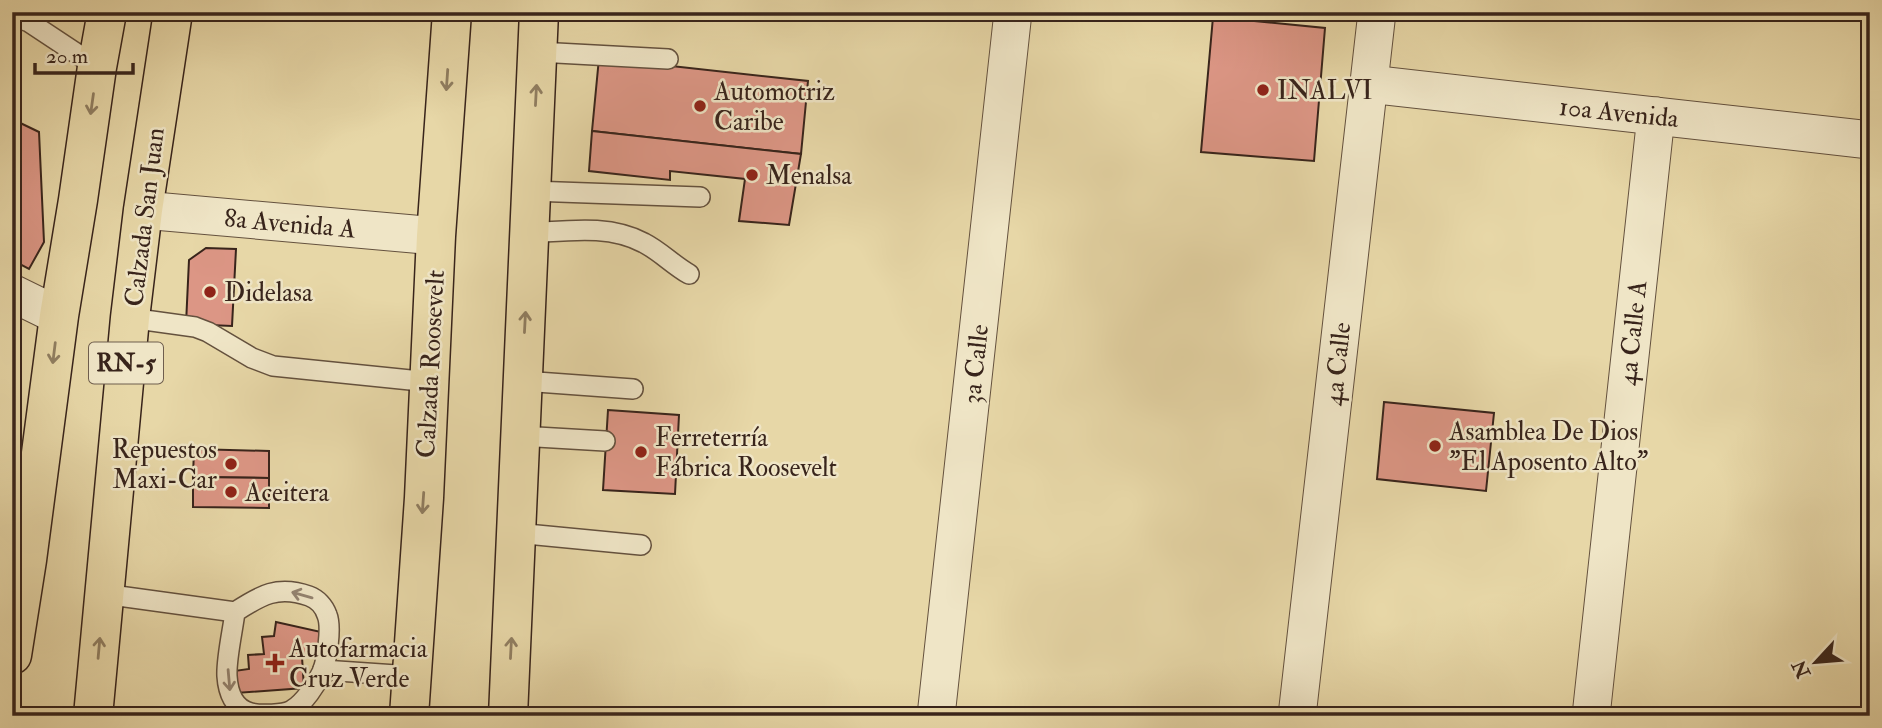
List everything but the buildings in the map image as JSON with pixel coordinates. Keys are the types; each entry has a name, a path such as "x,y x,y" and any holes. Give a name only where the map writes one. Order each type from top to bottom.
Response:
{"main road":[{"name":"RN-5","path":"12,654 20,559 107,12"},
{"name":"Calzada San Juan","path":"93,716 130,318 143,210 173,12"},
{"name":"Calzada Roosevelt","path":"408,716 424,498 436,236 452,12"},
{"path":"508,716 539,12"}],"street":[{"name":"3a Calle","path":"936,716 1013,12"},
{"name":"4a Calle","path":"1297,716 1377,12"},
{"name":"10a Avenida","path":"1369,84 1870,141"},
{"name":"4a Calle A","path":"1591,716 1656,116"},
{"name":"8a Avenida A","path":"143,210 436,236"},
{"path":"12,293 59,316"}],"lane":[{"path":"24,17 97,67"},
{"path":"538,52 668,59"},
{"path":"531,191 700,197"},
{"path":"530,233 586,230 619,233 644,243 689,274"},
{"path":"130,318 195,327 252,358 273,366 430,382"},
{"path":"523,381 633,389"},
{"path":"520,436 606,441"},
{"path":"516,533 641,545"},
{"path":"104,594 235,612 251,601 275,592 295,591 317,599 327,615 329,634 323,670 312,690 291,711 261,715 246,712 235,705 226,674 235,612"},
{"path":"323,670 411,676"}],"place":[{"name":"INALVI","path":"1263,90"},
{"name":"Automotriz Caribe","path":"700,106"},
{"name":"Menalsa","path":"752,175"},
{"name":"Didelasa","path":"210,292"},
{"name":"Asamblea De Dios \"El Aposento Alto\"","path":"1435,446"},
{"name":"Ferreterría Fábrica Roosevelt","path":"641,452"},
{"name":"Repuestos Maxi-Car","path":"231,464"},
{"name":"Aceitera","path":"231,492"},
{"name":"Autofarmacia Cruz Verde","path":"275,663"}]}
